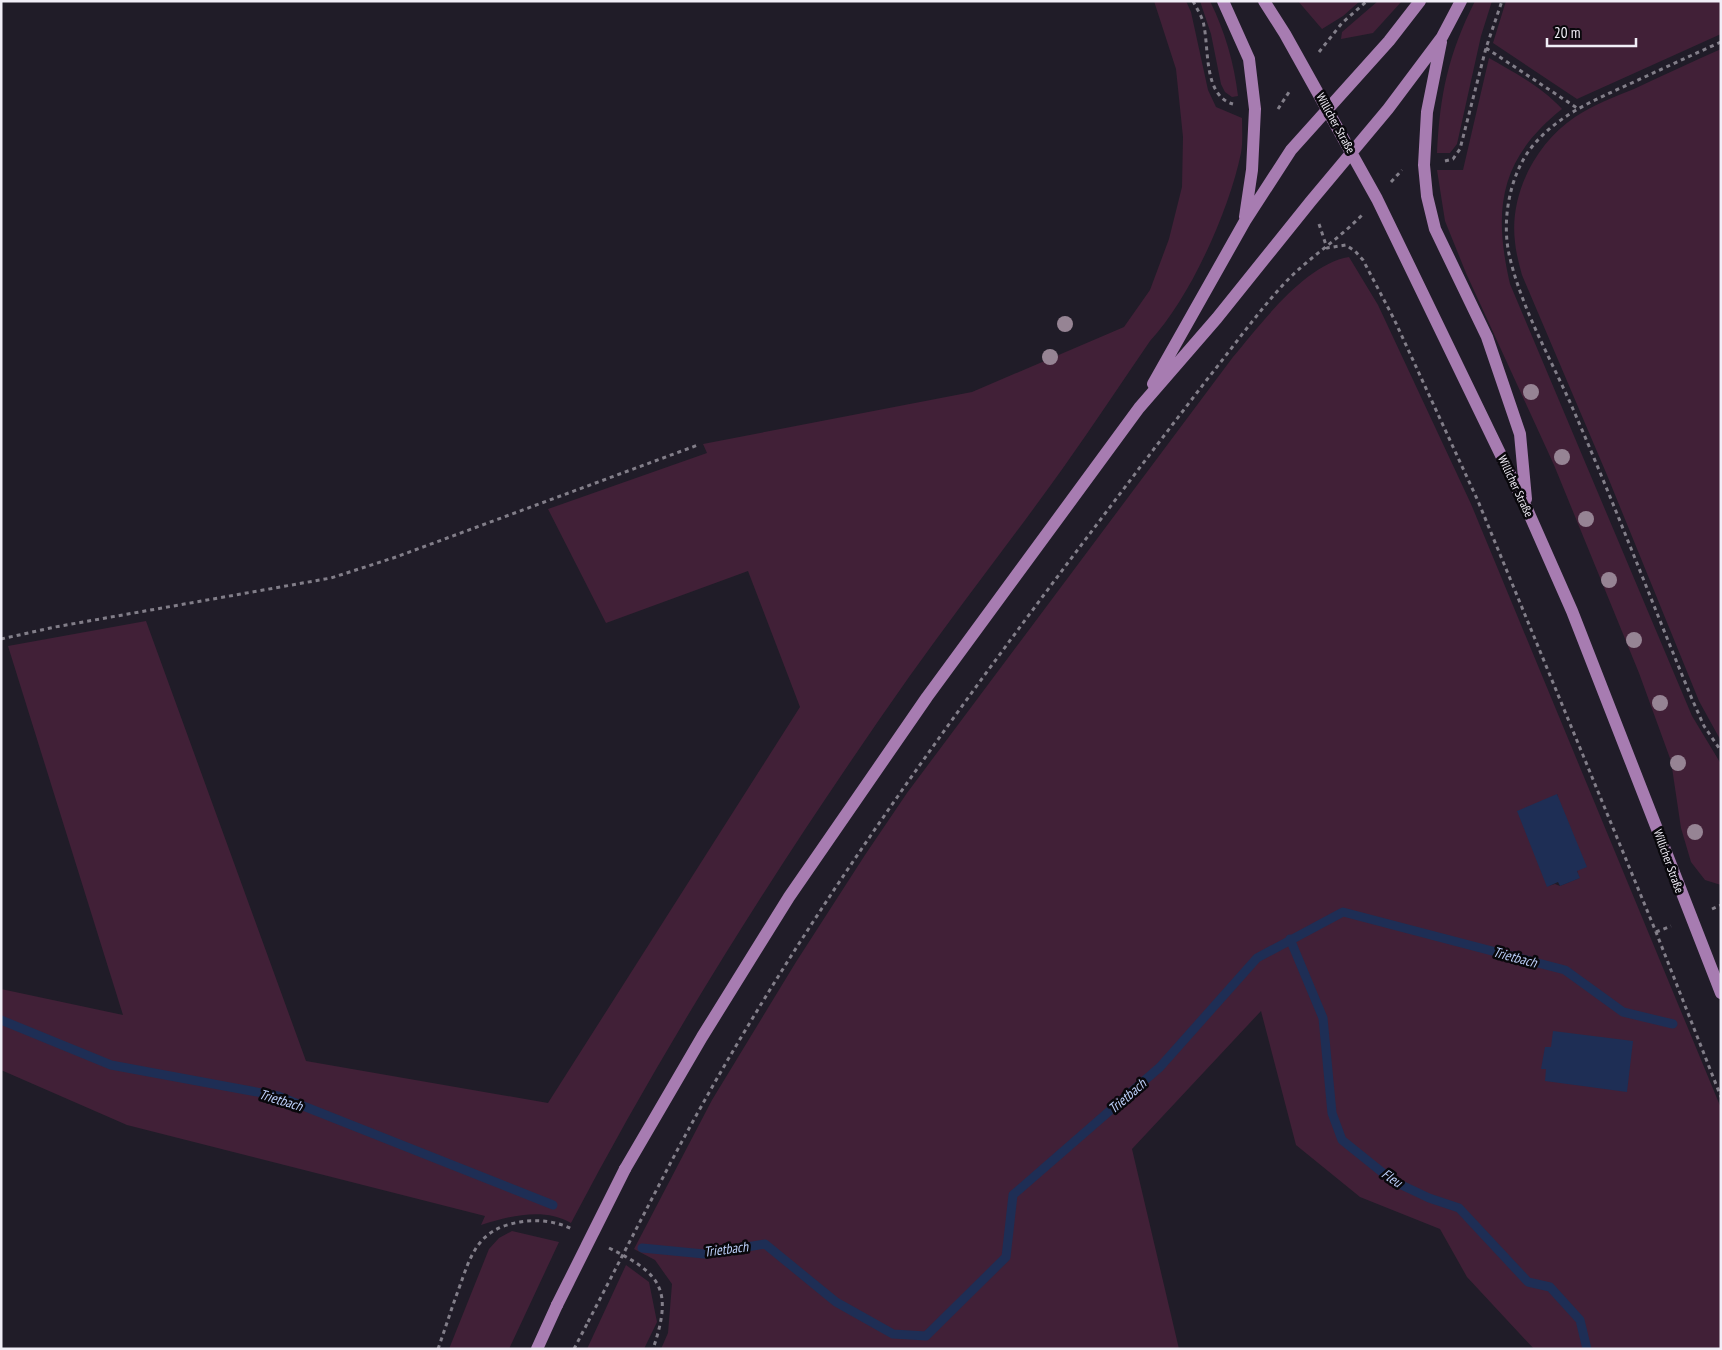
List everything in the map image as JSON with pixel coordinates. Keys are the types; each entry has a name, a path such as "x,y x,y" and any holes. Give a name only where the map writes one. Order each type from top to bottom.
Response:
{"main road":[{"path":"1224,1 1249,58 1255,109 1252,170 1245,222"},
{"name":"Willicher Straße","path":"1264,1 1352,152 1392,228 1527,509 1572,611 1721,993"},
{"path":"1139,408 1245,222 1291,150 1389,41 1420,1"},
{"path":"538,1349 557,1305 625,1169 702,1037 789,897 927,697 1139,408 1217,318 1388,109 1442,37 1461,1"},
{"path":"1442,37 1427,112 1424,165 1427,196 1435,229 1487,337 1520,434 1527,509"}],"path":[{"path":"1424,165 1451,160 1459,151 1486,48 1502,1"},
{"path":"1721,42 1577,108 1546,132 1520,165 1511,194 1508,218 1509,254 1520,290 1574,410 1692,699 1704,726 1721,751"},
{"path":"1486,48 1577,108"},
{"path":"1311,201 1327,248"},
{"path":"574,1349 718,1076 780,975 862,851 1050,586 1241,336 1291,276 1327,248 1346,245 1355,250 1394,319 1478,502 1652,923 1721,1096"},
{"path":"1,639 56,627 331,578 396,557 698,445"}],"shaded area":[{"path":"1154,1 1186,1 1191,12 1208,90 1216,107 1242,118 1242,149 1235,176 1206,253 1165,323 1150,341 1044,494 909,677 774,877 689,1013 609,1152 571,1223 561,1218 538,1214 515,1216 481,1225 485,1216 127,1125 1,1070 1,989 123,1015 8,646 146,621 306,1061 548,1103 800,707 748,571 606,623 548,509 707,453 703,444 972,392 1124,327 1150,290 1169,239 1182,187 1183,137 1176,69"},
{"path":"1200,1 1210,1 1220,24 1234,71 1238,96 1232,97 1225,92 1221,84 1211,34"},
{"path":"1298,1 1360,1 1343,16 1322,29"},
{"path":"1378,1 1402,1 1373,33 1341,39 1342,32"},
{"path":"1475,1 1492,1 1481,36 1457,144 1450,153 1437,153 1440,112 1447,75 1458,39"},
{"path":"1506,1 1721,1 1721,34 1577,99 1493,43"},
{"path":"1721,49 1721,741 1699,701 1607,475 1522,275 1515,246 1514,224 1516,206 1528,171 1537,155 1561,128 1575,117 1596,105"},
{"path":"1489,58 1537,87 1562,109 1541,128 1525,147 1513,167 1506,188 1502,209 1502,232 1510,284 1692,716 1721,764 1721,885 1705,880 1691,862 1681,828 1671,761 1639,673 1554,465 1466,273 1445,221 1437,170 1463,170"},
{"path":"1349,257 1378,305 1471,504 1721,1108 1721,1349 1534,1349 1467,1277 1440,1229 1360,1197 1296,1145 1261,1011 1132,1149 1179,1349 661,1349 668,1333 672,1284 655,1260 634,1249 712,1100 796,962 907,793 1233,357 1270,313 1300,283 1332,262","holes":["1557,794 1579,878 1560,886 1555,884 1548,886"]},
{"path":"512,1231 559,1242 509,1349 449,1349 489,1249 499,1238"},
{"path":"626,1265 649,1282 657,1322 644,1349 587,1349"}],"water":[{"path":"1557,794 1587,867 1577,871 1580,878 1560,886 1558,882 1547,887 1517,811"},
{"path":"1553,1031 1633,1041 1627,1092 1545,1081 1546,1069 1541,1069 1545,1047 1551,1047"}],"waterway":[{"name":"Trietbach","path":"642,1248 704,1254 765,1244 836,1302 893,1334 926,1336 1006,1257 1013,1195 1160,1067 1257,958 1343,912 1565,970 1623,1012 1673,1024"},
{"name":"Fleu","path":"1290,939 1323,1018 1332,1113 1342,1140 1393,1181 1429,1198 1459,1208 1528,1282 1550,1287 1580,1320 1587,1349"},
{"name":"Trietbach","path":"1,1020 111,1065 278,1096 553,1205"}]}
